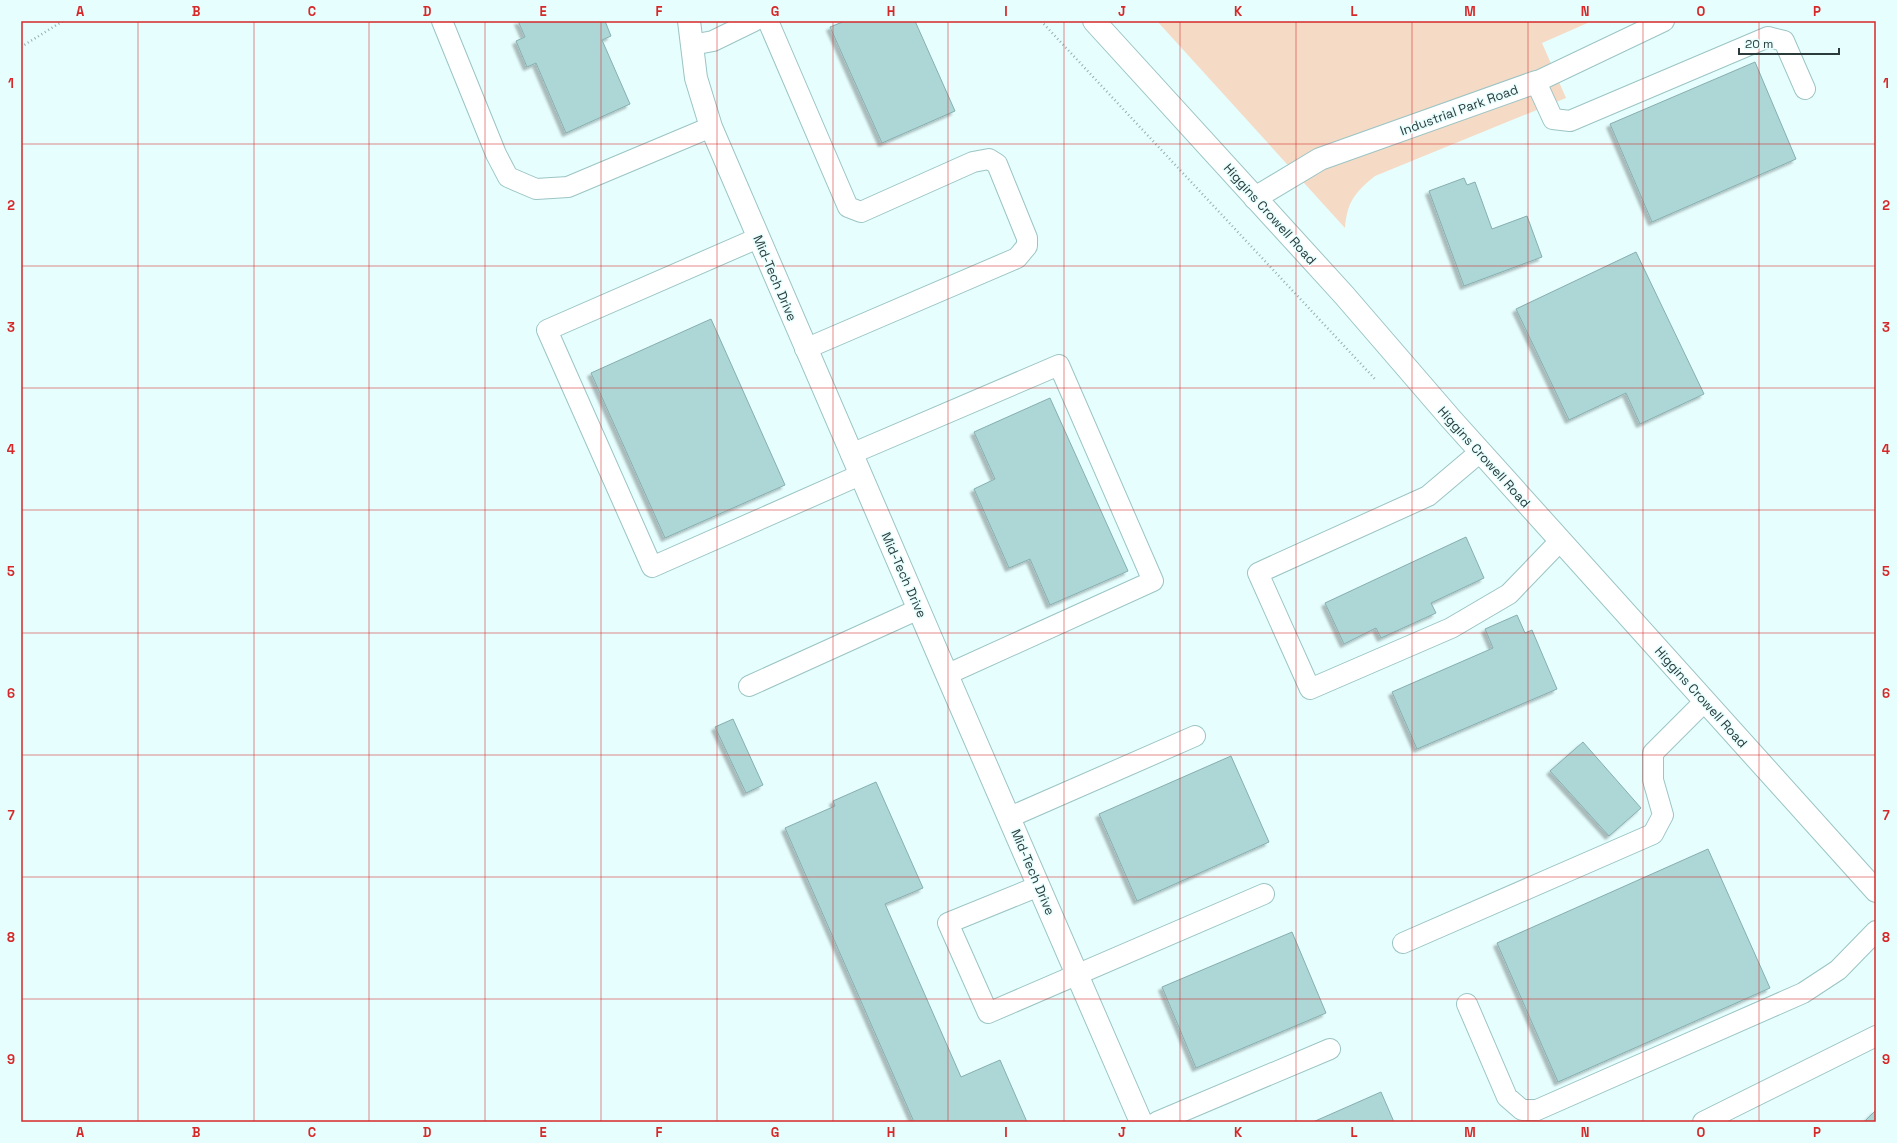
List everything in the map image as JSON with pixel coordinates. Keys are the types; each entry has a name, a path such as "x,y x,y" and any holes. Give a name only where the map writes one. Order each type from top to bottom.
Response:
{"street":[{"name":"Mid-Tech Drive","path":"689,21 696,78 711,127 805,349 1010,817 1140,1122"},
{"name":"Higgins Crowell Road","path":"1094,21 1344,295 1480,452 1876,891"},
{"name":"Industrial Park Road","path":"1255,198 1320,159 1536,82"}],"lane":[{"path":"442,21 496,154 508,176 536,189 568,187 711,127"},
{"path":"692,45 713,41 754,21"},
{"path":"768,21 848,207 861,212 973,162 988,159 997,164 1027,238 1027,246 1017,258 805,349"},
{"name":"Industrial Park Road","path":"1536,82 1664,21"},
{"path":"1536,82 1553,119 1570,121 1768,37 1784,41 1805,89"},
{"path":"758,238 547,330 652,567 860,475"},
{"path":"851,454 1059,365 1153,581 948,674"},
{"path":"1480,452 1428,496 1258,574 1310,689 1451,628 1509,594 1560,541"},
{"path":"749,686 919,609"},
{"path":"1403,944 1653,834 1663,815 1653,780 1654,753 1705,702"},
{"path":"1010,817 1195,736"},
{"path":"1039,886 948,923 988,1013 1264,894"},
{"path":"1467,1004 1507,1097 1522,1110 1537,1110 1803,993 1838,970 1876,931"},
{"path":"1703,1122 1876,1036"},
{"path":"1157,1122 1330,1049"}],"path":[{"path":"21,47 63,21"},
{"path":"1041,21 1379,383"}],"shaded area":[{"path":"1157,21 1592,21 1542,43 1566,98 1375,176 1362,187 1353,198 1348,211 1345,228"}],"building":[{"path":"518,21 605,21 611,36 602,40 630,104 566,133 536,63 527,67 516,41 525,37"},
{"path":"845,21 915,21 955,111 882,143 830,27"},
{"path":"1755,62 1796,159 1652,222 1610,124"},
{"path":"1464,178 1467,185 1475,182 1492,229 1527,216 1542,257 1464,286 1429,191"},
{"path":"1636,252 1704,394 1640,424 1626,393 1569,420 1516,309"},
{"path":"711,319 785,485 665,538 591,373"},
{"path":"1050,398 1128,571 1050,605 1030,559 1009,568 974,489 995,479 974,432"},
{"path":"1466,537 1484,578 1431,603 1436,613 1381,638 1376,628 1344,644 1325,603"},
{"path":"1517,615 1525,633 1532,630 1557,689 1417,749 1392,692 1493,648 1485,629"},
{"path":"733,719 763,785 746,793 715,727"},
{"path":"1583,742 1641,808 1609,836 1550,771"},
{"path":"1231,756 1269,842 1137,901 1099,814"},
{"path":"876,782 923,888 885,904 961,1077 1000,1060 1027,1122 914,1122 785,828 835,806 833,801"},
{"path":"1708,849 1770,988 1558,1082 1497,943"},
{"path":"1292,932 1326,1013 1196,1068 1162,987"},
{"path":"1381,1092 1394,1122 1313,1122"},
{"path":"1876,1110 1876,1122 1864,1122"}]}
